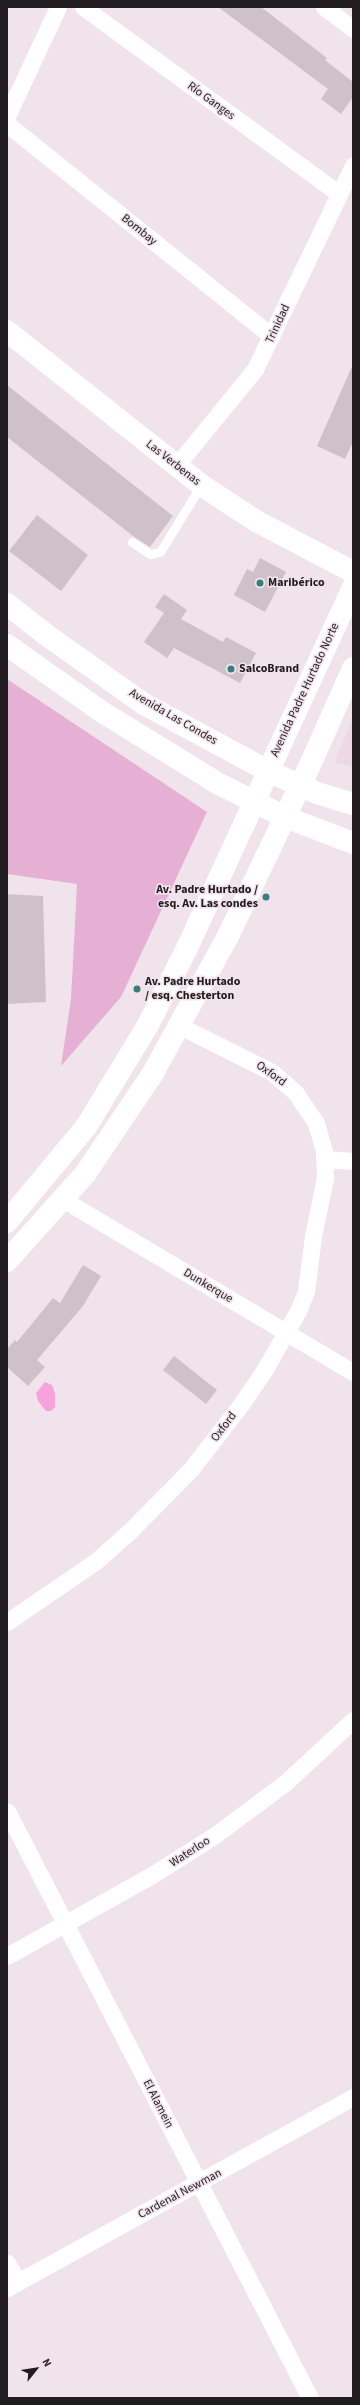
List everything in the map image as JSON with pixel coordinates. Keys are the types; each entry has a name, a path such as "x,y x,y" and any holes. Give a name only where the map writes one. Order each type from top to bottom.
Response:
{"main road":[{"name":"Las Verbenas","path":"7,331 201,485 256,521 353,572"},
{"name":"Avenida Padre Hurtado Norte","path":"7,1222 76,1140 128,1060 188,946 253,801 353,587"},
{"name":"Avenida Las Condes","path":"7,604 45,634 144,704 268,771 300,786 353,804"},
{"path":"7,644 147,741 219,784 285,817 353,843"},
{"path":"7,1261 64,1200 121,1124 180,1026 229,934 300,786 353,668"}],"street":[{"path":"7,116 58,7"},
{"name":"Río Ganges","path":"82,7 339,194"},
{"path":"324,7 353,29"},
{"name":"Bombay","path":"7,124 272,336"},
{"name":"Trinidad","path":"176,466 243,386 255,369 353,165"},
{"name":"Oxford","path":"7,1622 96,1561 163,1499 191,1469 242,1403 286,1332 306,1291 313,1236 324,1189 325,1159 316,1123 307,1108 283,1080 261,1065 180,1026"},
{"path":"325,1159 353,1160"},
{"name":"Dunkerque","path":"64,1200 353,1372"},
{"name":"Waterloo","path":"7,1956 152,1876 222,1831 286,1782 353,1720"},
{"name":"El Alamein","path":"7,1811 310,2398"},
{"name":"Cardenal Newman","path":"12,2285 353,2097"},
{"path":"7,2263 12,2285"}],"lane":[{"path":"132,542 150,554 160,552 201,485"}],"shaded area":[{"path":"7,679 207,812 121,997 61,1066 71,999 77,884 7,874"},
{"path":"353,718 353,767 334,762"},
{"path":"45,1382 52,1385 55,1394 55,1407 51,1411 46,1411 38,1401 36,1393"}],"building":[{"path":"218,7 261,7 327,58 325,60 353,82 353,97 341,114 321,99 328,89"},
{"path":"353,364 353,442 345,459 317,446"},
{"path":"7,385 173,516 150,547 133,536 7,437"},
{"path":"37,515 88,555 61,591 9,551"},
{"name":"Maribérico","path":"260,558 286,572 265,612 234,595 247,569 253,572"},
{"path":"164,594 187,610 181,619 223,642 226,637 256,653 240,683 174,648 167,658 144,642 164,613 155,607"},
{"path":"7,894 43,896 46,1002 7,1004"},
{"path":"83,1265 101,1276 83,1306 37,1360 45,1367 28,1386 7,1367 7,1349 15,1340 17,1342 53,1298 60,1303"},
{"path":"174,1356 217,1390 206,1404 163,1370"}],"place":[{"name":"Maribérico","path":"260,583"},
{"name":"SalcoBrand","path":"231,669"},
{"name":"Av. Padre Hurtado / esq. Av. Las condes","path":"266,897"},
{"name":"Av. Padre Hurtado / esq. Chesterton","path":"137,989"}]}
